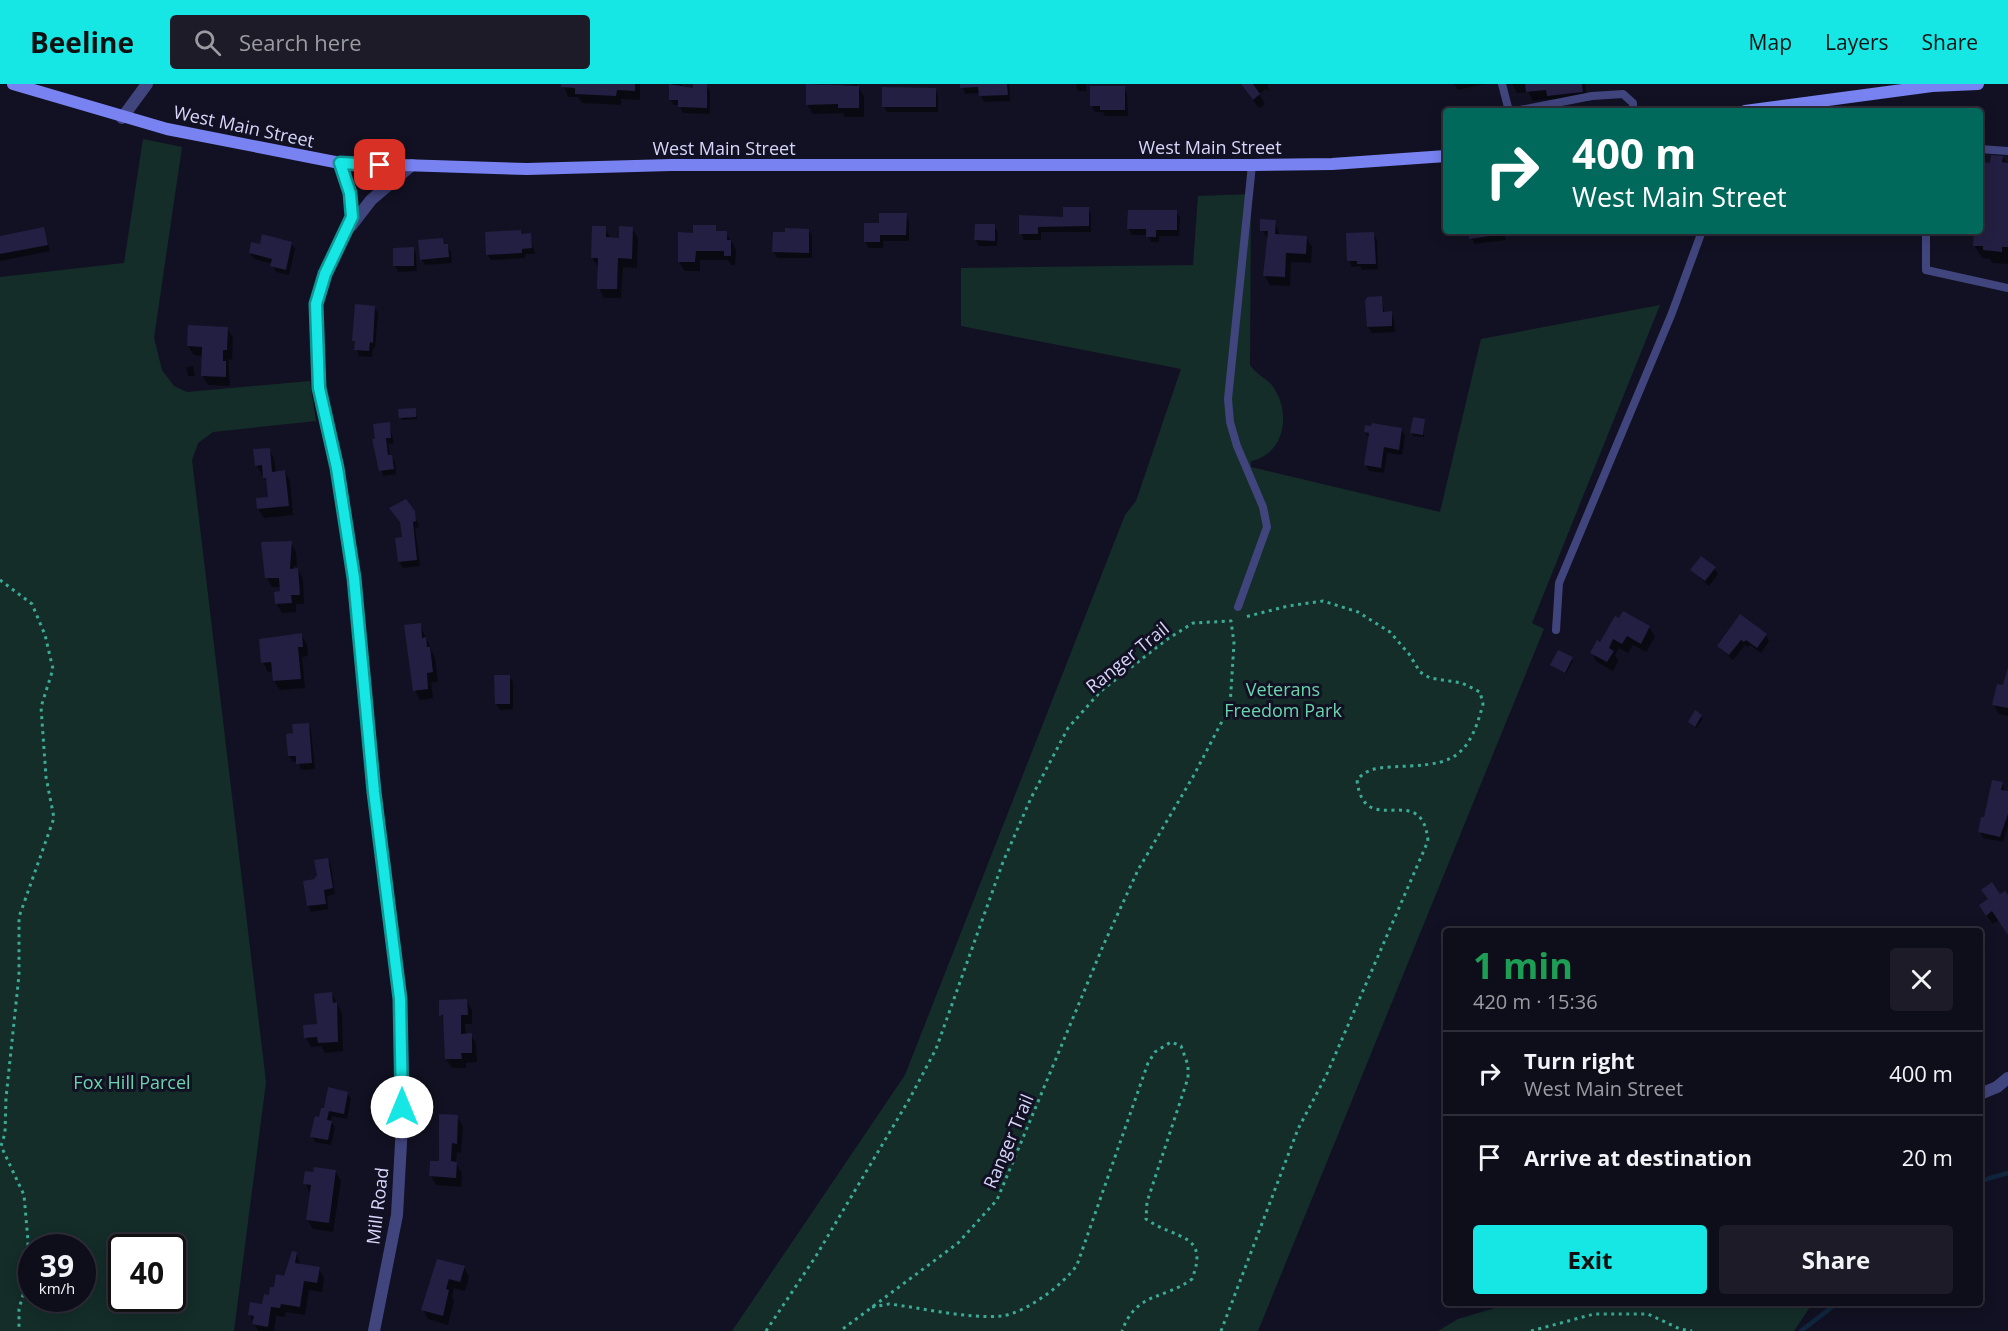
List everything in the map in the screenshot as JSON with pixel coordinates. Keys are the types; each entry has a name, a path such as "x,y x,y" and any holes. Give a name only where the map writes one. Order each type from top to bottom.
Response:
{"main road":[{"name":"West Main Street","path":"13,84 123,118 274,152 340,163 527,169 699,165 1252,165 1332,164 1443,156"},
{"path":"1768,108 1932,86 1978,84"}],"street":[{"path":"123,118 147,84"},
{"name":"Mill Road","path":"340,163 352,204 347,231"},
{"name":"Mill Road","path":"374,1331 397,1215 402,1131 400,999 374,792 354,578 337,468 319,388 316,304 325,274 347,231 371,200 412,165"},
{"path":"1983,1093 1997,1088 2008,1078"}],"lane":[{"path":"1502,84 1508,108"},
{"path":"1530,108 1592,96 1623,94 1632,103 1633,108"},
{"path":"1983,149 2008,151"},
{"path":"1238,607 1267,527 1263,507 1230,422 1228,399 1252,165"},
{"path":"1556,630 1558,583 1672,313 1701,234"},
{"path":"1926,234 1926,270 2008,288"}],"path":[{"path":"0,580 32,603 45,635 53,669 41,707 46,777 54,818 19,917 19,975 6,1087 5,1133 1,1146 24,1195 28,1277 19,1309 19,1331"},
{"path":"1221,1331 1298,1129 1326,1076 1428,841 1427,825 1419,815 1408,810 1372,810 1364,803 1357,780 1362,773 1375,768 1439,765 1453,758 1465,747 1484,704 1480,692 1462,683 1430,678 1420,672 1409,654 1390,632 1358,612 1323,601 1288,606 1231,621"},
{"path":"1231,621 1238,607"},
{"name":"Ranger Trail","path":"766,1331 816,1256 931,1059 1003,862 1032,798 1068,728 1101,692 1166,640 1193,623 1231,621 1234,643 1230,706 1194,775 1133,881 1102,946 997,1200 958,1243 840,1331"},
{"path":"870,1307 889,1304 1002,1316 1042,1297 1067,1279 1077,1265 1148,1063 1155,1052 1171,1042 1181,1046 1188,1065 1188,1078 1147,1202 1146,1219 1185,1237 1194,1244 1198,1256 1192,1279 1183,1286 1144,1300 1133,1308 1122,1331"},
{"path":"1531,1331 1594,1314 1648,1314 1680,1329 1692,1331"}],"green space":[{"name":"Fox Hill Parcel","path":"143,139 182,147 154,338 162,370 174,386 187,392 310,381 316,421 213,432 198,443 192,460 266,1082 234,1331 0,1331 0,277 124,263"},
{"name":"Veterans Freedom Park","path":"1251,194 1250,365 1271,384 1278,394 1283,418 1282,430 1272,450 1263,457 1251,461 1251,467 1440,512 1481,339 1660,305 1532,623 1544,629 1258,1331 732,1331 905,1075 1125,515 1136,501 1181,369 961,326 961,268 1193,265 1198,196"},
{"path":"1502,1306 1811,1306 1794,1331 1438,1331 1458,1319"}],"building":[{"path":"561,84 635,84 635,91 617,90 616,96 575,94 575,88 561,87"},
{"path":"669,84 693,88 693,84 707,84 707,108 678,107 678,100 669,100"},
{"path":"806,84 859,86 859,108 838,108 838,104 806,105"},
{"path":"960,84 1007,84 1008,95 979,96 978,87 960,88"},
{"path":"1241,84 1253,84 1260,94 1253,100"},
{"path":"1525,84 1582,84 1583,92 1547,96 1546,90 1526,92"},
{"path":"1090,86 1125,86 1125,110 1100,110 1100,106 1090,106"},
{"path":"882,87 936,88 936,107 882,107"},
{"path":"1991,155 2003,156 2002,162 2008,163 2008,247 2002,247 2002,252 1983,250 1983,246 1973,246 1974,234 1983,234 1983,162 1990,163"},
{"path":"1063,207 1089,207 1089,226 1038,227 1038,234 1019,234 1019,215 1063,217"},
{"path":"1128,210 1177,210 1177,230 1156,230 1156,237 1146,237 1146,229 1127,229"},
{"path":"879,213 907,213 906,235 880,235 880,242 864,242 864,223 879,223"},
{"path":"1260,219 1276,220 1275,234 1307,236 1306,254 1286,253 1285,277 1263,276 1268,231 1260,231"},
{"path":"975,224 995,224 995,241 974,240"},
{"path":"693,225 716,225 716,231 727,231 727,240 731,240 731,256 724,256 724,251 696,251 695,262 678,262 678,232 693,233"},
{"path":"592,226 606,226 606,237 619,238 619,226 633,227 632,259 618,258 617,289 597,289 598,258 591,258"},
{"path":"44,227 48,245 0,254 0,236"},
{"path":"785,228 809,229 809,253 772,252 773,232 785,232"},
{"path":"521,230 521,234 531,233 532,248 522,249 522,253 486,255 485,232"},
{"path":"1374,232 1376,264 1357,264 1357,261 1347,261 1346,233"},
{"path":"262,234 292,242 286,270 270,266 272,259 249,253 251,242 260,244"},
{"path":"1468,234 1504,234 1469,239"},
{"path":"443,238 444,244 448,244 449,257 420,260 418,240"},
{"path":"414,247 414,266 393,266 393,248"},
{"path":"1382,296 1383,312 1392,311 1392,326 1367,327 1365,301 1367,297"},
{"path":"355,304 375,306 373,343 370,342 369,351 354,350 355,341 352,341"},
{"path":"188,325 228,327 227,350 223,350 226,377 201,376 202,347 187,346"},
{"path":"416,408 416,417 399,418 398,409"},
{"path":"1413,417 1425,419 1423,435 1410,433"},
{"path":"390,422 391,438 386,438 388,455 392,455 394,469 379,471 372,439 375,439 373,424"},
{"path":"1372,423 1402,428 1399,450 1384,447 1381,468 1364,465 1369,433 1364,432 1365,425 1371,426"},
{"path":"270,448 272,472 285,470 289,506 257,509 256,498 268,497 262,465 255,466 253,449"},
{"path":"406,499 415,511 416,521 413,522 417,560 398,562 395,538 402,537 400,522 389,508"},
{"path":"292,541 290,569 298,568 300,595 291,595 292,603 275,604 274,592 280,591 279,578 265,578 261,542"},
{"path":"1701,556 1716,567 1705,581 1690,570"},
{"path":"1623,611 1650,626 1641,644 1627,636 1622,644 1613,639 1609,648 1614,651 1607,662 1590,653 1597,640 1600,642 1615,616 1619,618"},
{"path":"1740,614 1767,634 1757,648 1746,640 1744,642 1741,640 1729,655 1717,646"},
{"path":"421,623 422,638 426,637 427,647 430,647 433,672 427,673 428,689 413,691 404,625"},
{"path":"302,633 303,647 298,647 301,679 273,681 271,662 261,663 259,639"},
{"path":"1558,650 1573,657 1565,673 1550,665"},
{"path":"2008,667 2008,708 1992,705 1997,684 2003,685"},
{"path":"494,675 510,675 510,704 495,704"},
{"path":"1695,710 1702,715 1695,727 1688,722"},
{"path":"309,723 312,763 296,764 296,756 288,756 286,734 293,733 292,724"},
{"path":"1992,780 2003,782 2001,790 2008,791 2008,814 2000,837 1978,832 1981,817 1984,817"},
{"path":"328,858 333,888 324,890 326,904 307,906 303,881 314,879 317,875 314,860"},
{"path":"1992,882 2000,894 2005,891 2008,895 2008,935 1992,911 1986,916 1979,905 1988,899 1981,890"},
{"path":"332,992 333,1003 337,1002 338,1042 318,1043 317,1037 304,1038 303,1025 317,1024 314,994"},
{"path":"467,999 468,1015 461,1015 461,1034 472,1033 472,1053 461,1053 462,1059 445,1059 443,1015 439,1016 439,1000"},
{"path":"328,1087 348,1092 344,1114 329,1111 327,1120 332,1121 328,1140 310,1137 315,1116 319,1117 321,1108 324,1108"},
{"path":"439,1114 458,1115 457,1144 452,1143 451,1161 457,1162 456,1178 429,1176 430,1161 439,1161"},
{"path":"314,1167 336,1170 329,1223 306,1220 311,1185 303,1184 305,1171 313,1172"},
{"path":"292,1251 297,1252 295,1263 320,1267 317,1283 304,1281 300,1307 281,1304 280,1308 271,1307 268,1327 252,1324 254,1316 248,1315 250,1302 262,1304 264,1294 269,1295 270,1287 274,1287 276,1274 284,1276"},
{"path":"437,1259 465,1266 460,1282 449,1279 443,1316 421,1310"}],"waterway":[{"path":"1983,1180 2008,1173"},
{"path":"1801,1331 1833,1306"}],"route":[{"path":"380,165 340,163 350,193 352,217 325,274 316,304 319,388 337,468 354,578 374,792 400,999 402,1107"}]}
